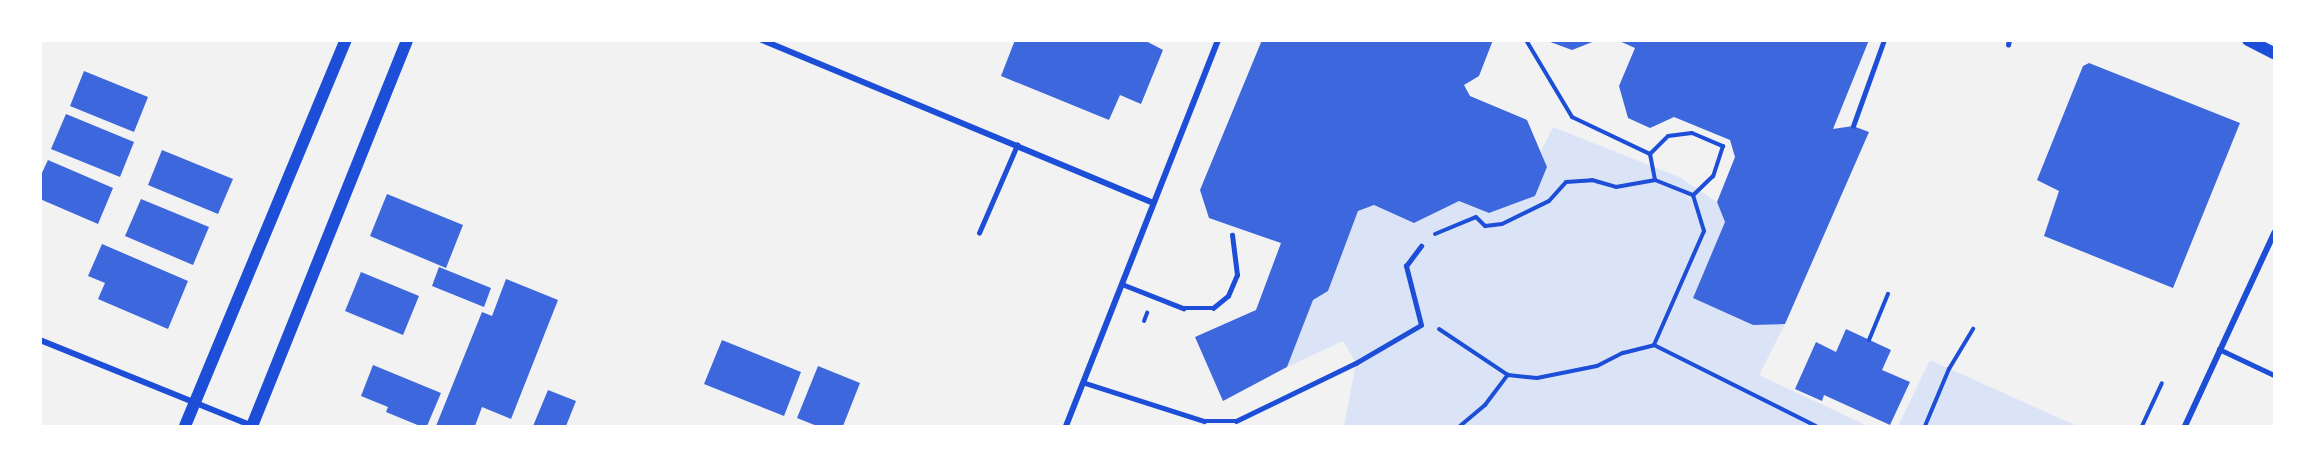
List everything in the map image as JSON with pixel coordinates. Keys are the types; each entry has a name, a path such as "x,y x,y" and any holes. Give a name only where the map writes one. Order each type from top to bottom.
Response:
{"main road":[{"path":"184,426 346,40"},
{"path":"253,426 407,40"},
{"path":"2248,40 2274,53"}],"street":[{"path":"762,40 1153,202"},
{"path":"1066,426 1085,383 1153,202 1218,40"},
{"path":"2185,426 2274,233"},
{"path":"40,340 253,426"}],"lane":[{"path":"1853,126 1884,40"},
{"path":"978,233 1017,145"},
{"path":"1122,284 1183,308 1213,308 1228,296 1237,275 1232,235"},
{"path":"1085,383 1204,421 1236,421 1356,363 1421,325 1406,266 1421,246"},
{"path":"2219,349 2274,375"}],"path":[{"path":"1526,40 1572,117 1650,154"},
{"path":"1650,154 1668,136 1692,133 1723,146 1713,176 1693,195"},
{"path":"1650,154 1655,180"},
{"path":"1421,246 1438,232 1476,217 1485,226 1502,224 1549,201 1566,182 1592,180 1616,187 1655,180 1693,195"},
{"path":"1654,345 1704,231 1693,195"},
{"path":"1869,340 1888,294"},
{"path":"1421,325 1437,328 1508,375 1537,378 1597,366 1623,353 1654,345 1816,426"},
{"path":"1925,426 1949,369 1972,329"},
{"path":"1460,426 1485,405 1508,375"},
{"path":"2142,426 2162,383"}],"shaded area":[{"path":"1553,127 1679,177 1717,202 1725,222 1693,298 1753,325 1785,324 1759,375 1868,426 1344,426 1356,363 1343,341 1287,367 1313,300 1328,291 1358,211 1374,205 1414,223 1459,201 1489,213 1535,196 1547,167 1541,151"},
{"path":"1930,360 2077,426 1898,426"}],"building":[{"path":"1015,40 1144,40 1163,50 1141,104 1120,95 1109,120 1001,76"},
{"path":"1262,40 1493,40 1479,76 1464,85 1470,96 1527,120 1547,167 1535,196 1489,213 1459,201 1414,223 1374,205 1358,211 1328,291 1313,300 1287,367 1223,401 1195,337 1256,310 1281,243 1209,218 1200,190"},
{"path":"1545,40 1595,40 1595,41 1572,50"},
{"path":"1617,40 1869,40 1833,129 1853,126 1869,132 1785,324 1753,325 1693,298 1725,222 1717,202 1735,157 1730,140 1674,117 1650,128 1628,118 1619,86 1635,48"},
{"path":"2089,63 2240,123 2173,288 2044,236 2059,191 2037,180 2083,66"},
{"path":"84,71 148,97 134,132 70,106"},
{"path":"66,114 134,142 120,177 51,149"},
{"path":"162,150 233,179 218,214 148,185"},
{"path":"48,160 113,188 98,224 40,199 40,177"},
{"path":"387,194 463,225 446,268 370,236"},
{"path":"141,199 209,227 193,265 125,236"},
{"path":"102,244 188,281 168,329 98,299 105,283 88,276"},
{"path":"439,267 491,288 484,307 432,286"},
{"path":"361,272 419,296 403,335 345,311"},
{"path":"506,279 558,300 511,419 482,407 475,426 436,426 482,312 492,316"},
{"path":"1846,329 1891,350 1882,370 1910,382 1890,425 1824,395 1822,401 1795,389 1816,342 1836,352"},
{"path":"722,340 801,372 784,416 704,384"},
{"path":"373,365 441,393 427,426 420,426 386,412 388,407 361,396"},
{"path":"818,366 860,383 843,426 817,426 797,418"},
{"path":"548,390 576,401 566,426 533,426"}]}
